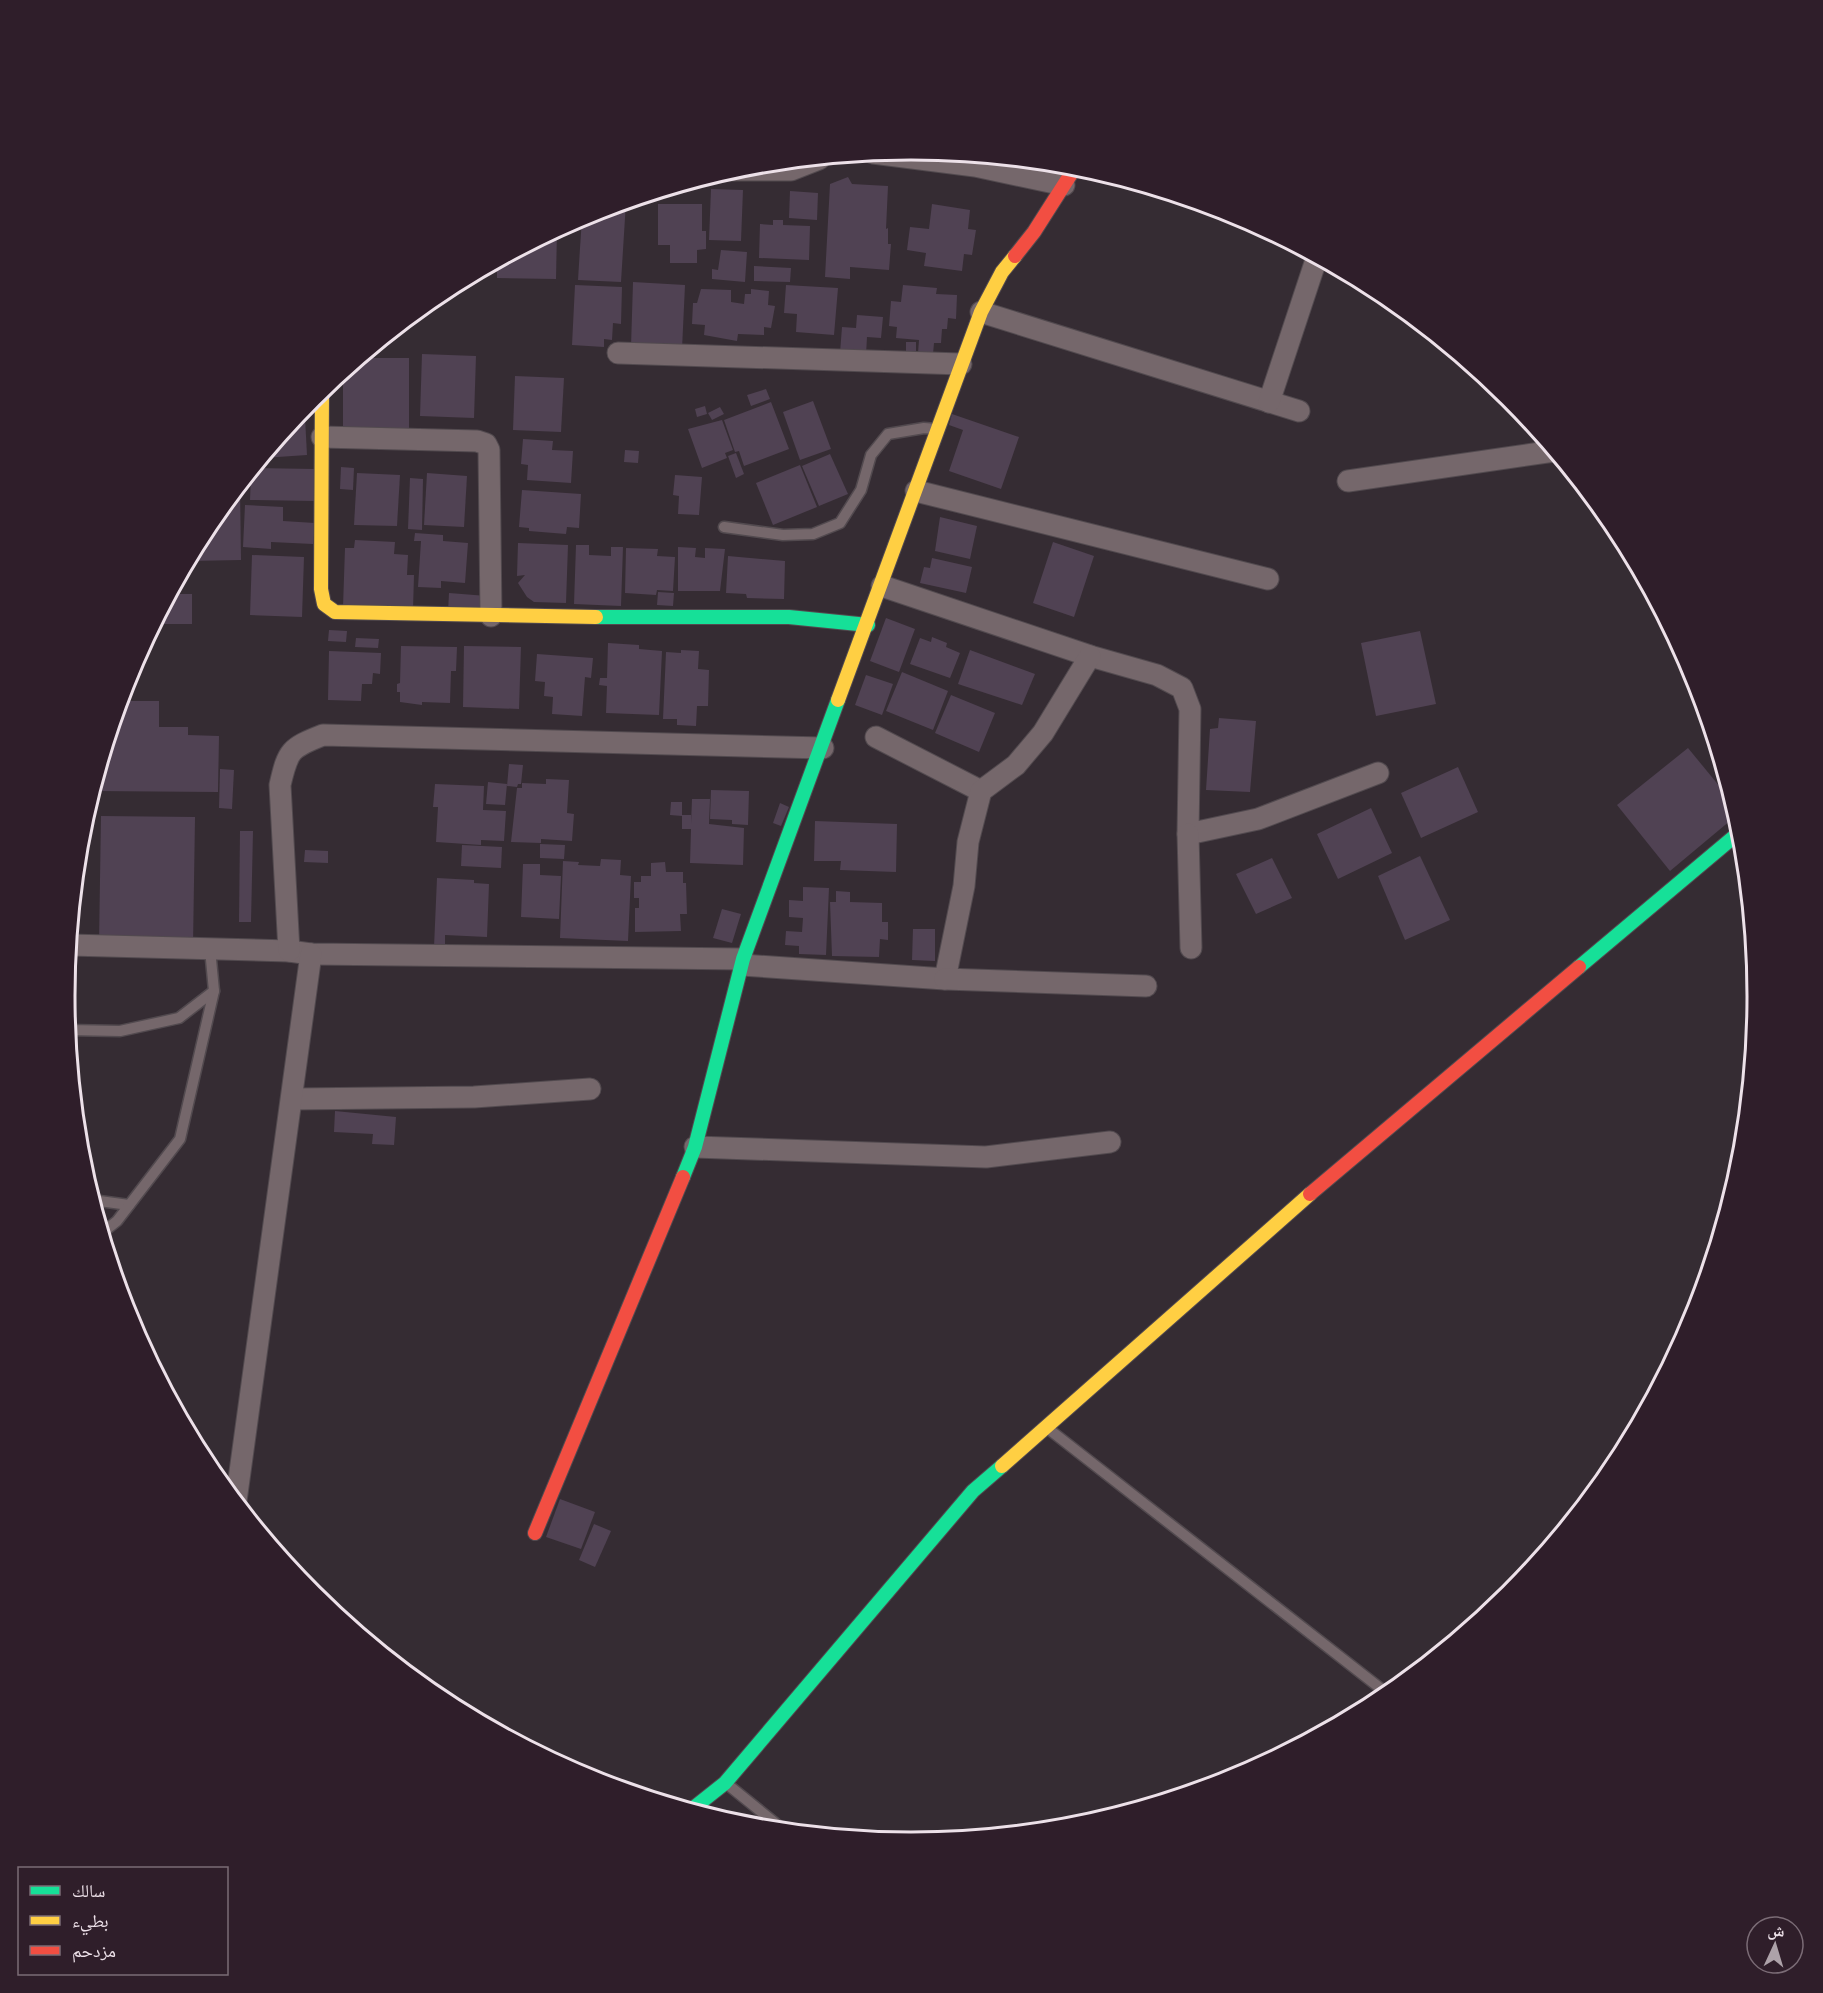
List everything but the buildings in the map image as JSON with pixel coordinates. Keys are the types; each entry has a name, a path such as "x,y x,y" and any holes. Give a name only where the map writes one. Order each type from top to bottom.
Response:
{"street":[{"path":"934,161 975,166 1064,185"},
{"path":"535,1533 695,1146 742,962 823,748 981,312 1002,272 1034,232 1070,175"},
{"path":"1269,402 1315,264"},
{"path":"981,312 1299,411"},
{"path":"618,353 961,364"},
{"path":"322,403 321,589 324,604 335,612 491,616 798,616 824,617 868,625"},
{"path":"322,437 477,441 486,444 489,450 491,616"},
{"path":"1348,481 1546,452"},
{"path":"916,491 1268,579"},
{"path":"882,586 1090,656 1157,675 1182,688 1190,709 1188,834 1191,948"},
{"path":"945,979 964,886 970,833 981,791 1016,765 1043,733 1090,656"},
{"path":"289,951 280,785 285,762 296,746 323,735 823,748"},
{"path":"876,737 981,791"},
{"path":"1188,834 1258,819 1378,773"},
{"path":"698,1805 725,1783 973,1491 1259,1238 1733,838"},
{"path":"77,945 289,951 311,954 742,962 945,979 1146,986"},
{"path":"238,1491 293,1099 311,954"},
{"path":"293,1099 474,1097 590,1089"},
{"path":"695,1146 986,1157 1110,1142"}],"lane":[{"path":"724,527 783,535 813,534 840,523 861,490 871,455 888,434 924,428 938,430"},
{"path":"108,1227 129,1205 180,1139 214,991 210,949"},
{"path":"76,1030 120,1031 179,1018 214,991"},
{"path":"101,1201 129,1205"},
{"path":"1045,1426 1381,1689"},
{"path":"725,1783 773,1821"}],"traffic: fast":[{"path":"596,617 789,617 868,625"},
{"path":"683,1177 695,1147 743,959 838,700"},
{"path":"1579,967 1733,838"},
{"path":"698,1805 725,1783 973,1491 1002,1466"}],"traffic: slow":[{"path":"838,700 981,312 1002,272 1015,256"},
{"path":"322,403 321,589 324,604 335,612 596,617"},
{"path":"1002,1466 1310,1194"}],"traffic: jam":[{"path":"1015,256 1034,232 1070,175"},
{"path":"1310,1194 1579,967"},
{"path":"535,1533 683,1177"}]}
